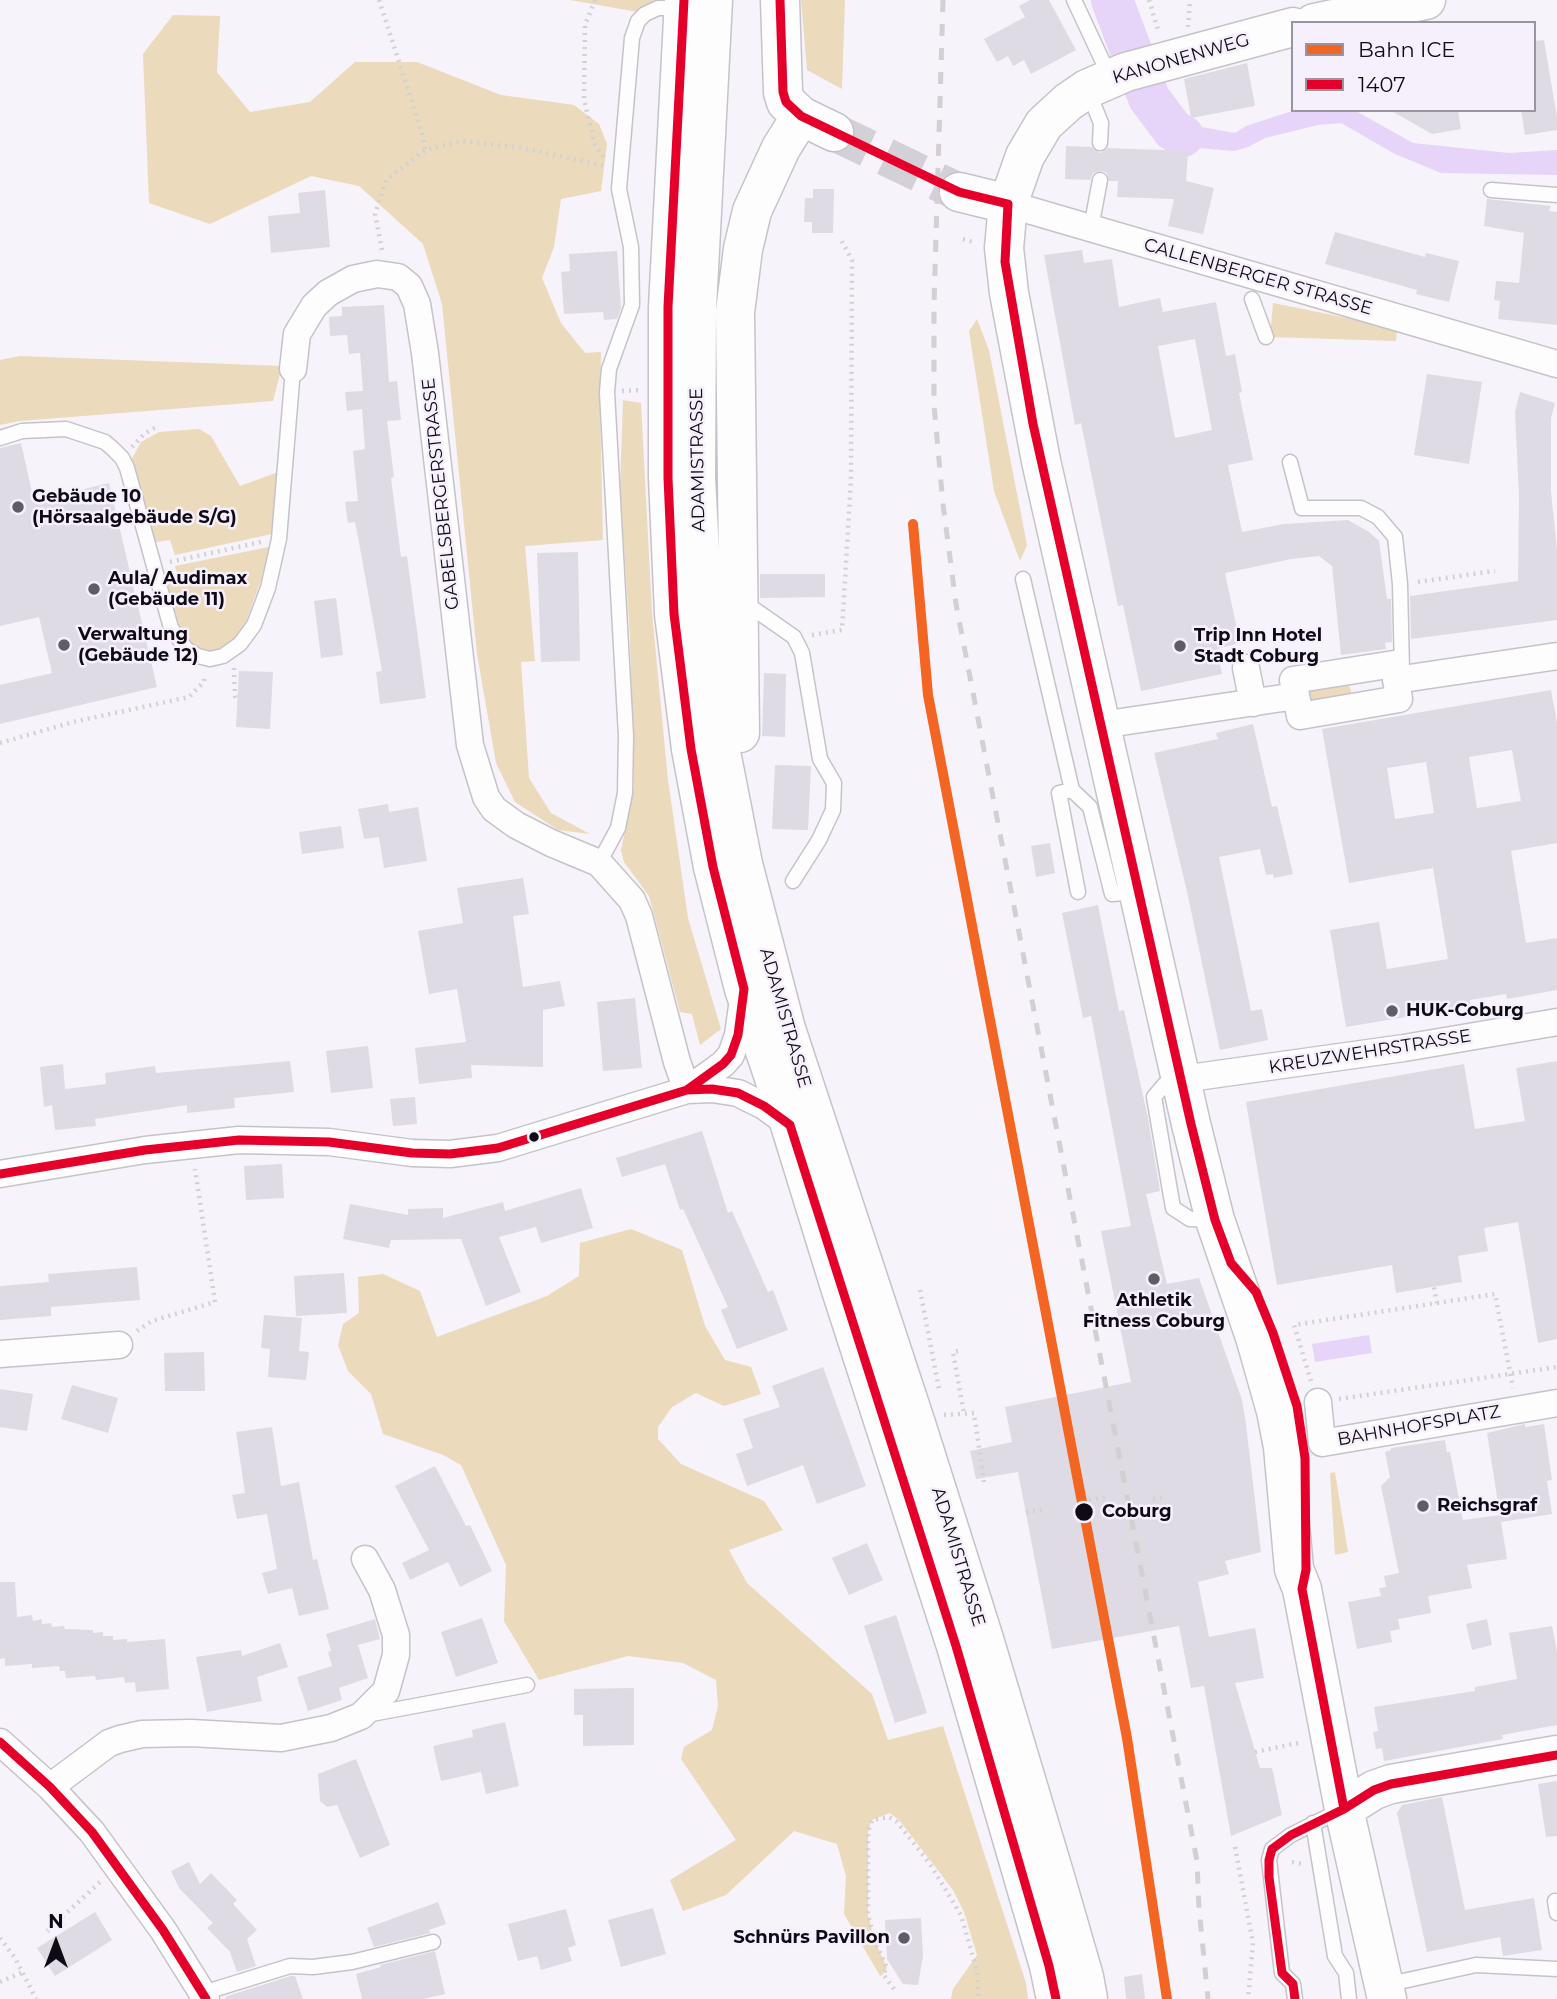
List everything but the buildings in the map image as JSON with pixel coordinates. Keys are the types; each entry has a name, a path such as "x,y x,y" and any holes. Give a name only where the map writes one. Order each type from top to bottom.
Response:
{"main road":[{"path":"743,864 735,312 743,248 752,211 781,148 817,124 786,102 783,92 780,0"},
{"path":"1319,21 1355,7 1426,0"},
{"name":"ADAMISTRASSE","path":"694,3 696,478 703,610 720,747 743,864 786,1029 976,1612 1063,1904 1088,1999"},
{"name":"ADAMISTRASSE","path":"694,3 668,307 667,389 674,614 691,749 708,841 744,989 956,1646 1049,1966 1056,1999"},
{"name":"KANONENWEG","path":"1291,27 1175,48 1068,102 1044,124 1017,174 1008,204 1004,248 1009,293 1041,461 1215,1220 1231,1263 1255,1292 1273,1333 1297,1406 1305,1458 1306,1570 1302,1589 1329,1816 1373,1994"},
{"name":"CALLENBERGER STRASSE","path":"959,192 1008,204"},
{"path":"1329,1816 1374,1790 1391,1784 1557,1755"}],"street":[{"name":"CALLENBERGER STRASSE","path":"1008,204 1557,364"},
{"path":"293,369 297,334 314,306 328,293 354,279 386,274"},
{"name":"GABELSBERGERSTRASSE","path":"386,274 404,281 414,294 417,304 470,745 486,797 494,809 516,825 599,863"},
{"path":"1399,680 1557,656"},
{"path":"1394,664 1399,680 1399,699 1300,716 1293,680 1394,664"},
{"path":"1246,668 1253,703"},
{"path":"1356,670 1361,706"},
{"path":"1101,725 1296,696"},
{"path":"599,863 626,892 639,916 677,1062 687,1090"},
{"path":"687,1090 731,1055 738,1035 744,989"},
{"name":"KREUZWEHRSTRASSE","path":"1182,1079 1404,1048 1557,1022"},
{"path":"0,1174 191,1144 239,1140 329,1143 412,1153 450,1154 498,1148 687,1090 712,1088 738,1093 764,1106 790,1125"},
{"path":"0,1354 119,1345"},
{"name":"BAHNHOFSPLATZ","path":"1318,1402 1322,1443 1557,1404"},
{"path":"50,1787 109,1743 120,1739 142,1734 191,1733 281,1738 331,1728 361,1716 386,1691 396,1656 396,1635 382,1590 365,1559"},
{"path":"0,1742 50,1787 92,1832 163,1930 204,1996"}],"lane":[{"path":"1074,0 1108,80 1100,143"},
{"path":"599,863 618,828 625,793 626,736 607,392 609,369 632,305 631,247 619,189 632,38 638,21 645,14 658,8 694,3"},
{"path":"1090,228 1100,180"},
{"path":"1491,190 1557,195"},
{"path":"1252,299 1266,337"},
{"path":"0,438 22,431 66,429 105,443 122,458 171,628 186,649 198,656 209,659 223,656 234,650 254,625 268,588 279,538 293,369"},
{"path":"1290,462 1302,508 1361,508 1378,517 1395,537 1400,584 1399,680"},
{"path":"1023,579 1072,790 1090,807 1112,894 1140,892"},
{"path":"737,592 751,607 794,637 802,653 820,759 834,783 833,810 793,881"},
{"path":"738,658 757,633 765,627 776,626"},
{"path":"1072,790 1059,793 1078,892"},
{"path":"361,1716 527,1685"},
{"path":"1295,1999 1293,1984 1282,1973 1269,1860 1272,1849 1291,1835 1329,1816"},
{"path":"204,1996 290,1966 313,1967 352,1962 433,1942"},
{"path":"1373,1994 1476,1965 1557,1969"}],"path":[{"path":"379,0 422,133 425,150"},
{"path":"595,0 585,25 584,99 594,143 600,153 620,169"},
{"path":"1175,48 1190,0"},
{"path":"386,274 374,214 386,180 425,150 463,141 522,148 599,164"},
{"path":"794,637 842,630 851,479 852,260 840,238"},
{"path":"122,458 144,434 158,426"},
{"path":"177,559 279,538"},
{"path":"1400,584 1495,571"},
{"path":"234,650 235,696 238,701"},
{"path":"0,743 73,722 189,697 204,682 209,659"},
{"path":"119,1345 152,1321 215,1302 191,1144"},
{"path":"1434,1287 1437,1303"},
{"path":"920,1290 939,1391"},
{"path":"1518,1410 1511,1374 1494,1294 1294,1325 1318,1402 1511,1374 1557,1367"},
{"path":"958,1351 953,1352 964,1414"},
{"path":"942,1404 944,1416 974,1413 984,1482"},
{"path":"1089,1500 1107,1497"},
{"path":"1153,1499 1167,1497"},
{"path":"1026,1512 1045,1508"},
{"path":"1255,1752 1307,1741"},
{"path":"894,1989 883,1975 887,1968 875,1941 868,1915 868,1832 872,1820 890,1817 930,1864 961,1915 977,1971 979,1999"},
{"path":"1235,1847 1253,1943 1248,1999"},
{"path":"47,1931 118,1866"},
{"path":"0,1938 23,1972 36,1999"},
{"path":"0,1982 23,1972"}],"shaded area":[{"path":"570,0 654,0 638,12"},
{"path":"801,0 845,0 842,89 807,70"},
{"path":"1104,0 1125,0 1141,41 1118,47"},
{"path":"173,15 220,16 217,72 250,112 310,102 355,62 417,62 501,95 574,105 599,124 607,144 601,191 561,199 554,247 542,278 561,323 585,353 601,352 603,540 525,546 535,661 521,662 529,778 551,813 590,834 558,830 515,802 496,763 477,654 442,304 423,244 359,186 311,176 210,224 149,203 143,54"},
{"path":"1165,87 1181,117 1196,126 1235,133 1246,126 1289,112 1358,112 1413,143 1509,153 1557,150 1557,175 1441,173 1395,154 1341,123 1318,125 1265,138 1234,151 1185,147 1165,133 1145,94"},
{"path":"1273,303 1397,328 1396,341 1270,337"},
{"path":"977,319 989,350 1027,545 1020,561 994,491 969,331"},
{"path":"20,356 282,366 273,401 20,421 0,425 0,360"},
{"path":"623,400 641,403 652,613 668,780 688,918 721,1029 700,1045 692,1014 680,1012 649,896 624,862 621,850 634,787 630,638 620,487"},
{"path":"199,429 211,436 240,486 278,472 272,534 175,555 170,540 156,542 130,462 141,442 159,432"},
{"path":"269,547 261,580 244,627 230,643 214,651 197,648 182,634 166,584 179,582 175,566"},
{"path":"1348,683 1353,696 1311,702 1307,685"},
{"path":"631,1229 682,1250 705,1326 725,1360 751,1367 761,1394 724,1406 696,1393 672,1407 658,1427 658,1439 681,1464 764,1501 783,1530 729,1550 747,1583 872,1694 888,1740 943,1726 1026,1983 1028,1999 951,1999 953,1989 977,1955 964,1912 953,1890 900,1821 890,1813 872,1820 868,1832 868,1915 875,1941 887,1968 880,1976 844,1914 846,1876 837,1844 794,1831 726,1895 683,1911 670,1880 736,1840 681,1759 684,1747 712,1730 718,1706 716,1680 683,1663 628,1656 539,1680 504,1621 506,1565 461,1465 443,1455 383,1434 371,1394 348,1371 338,1345 343,1324 359,1313 358,1277 383,1274 420,1291 437,1337 547,1296 579,1276 580,1243"},
{"path":"1369,1335 1372,1353 1315,1362 1312,1344"},
{"path":"1335,1472 1348,1552 1335,1555 1330,1473"}],"waterway":[{"path":"1112,0 1149,98 1173,130 1183,136"}],"tunnel":[{"path":"834,132 959,192"}],"railway":[{"path":"943,0 934,304 934,405 956,604 1197,1861 1208,1999"}],"rail line":[{"name":"ICE","path":"913,524 928,695 1127,1738 1167,1999"}],"transit line":[{"name":"1407","path":"684,0 668,307 668,478 674,614 691,749 713,867 744,989 738,1035 731,1055 687,1090"},
{"name":"1407","path":"780,0 783,92 786,102 801,116 959,192 1008,204 1005,262 1033,424 1191,1124 1215,1220 1231,1263 1256,1292 1273,1333 1297,1406 1305,1458 1306,1570 1302,1589 1344,1809"},
{"name":"1407","path":"0,1174 145,1150 239,1140 329,1142 412,1153 450,1154 498,1148 687,1090 712,1089 738,1093 764,1106 790,1125 956,1646 1049,1966 1056,1999"},
{"name":"1407","path":"0,1742 50,1787 92,1832 163,1930 206,1999"},
{"name":"1407","path":"1295,1999 1293,1984 1282,1973 1269,1877 1272,1849 1291,1835 1344,1809 1374,1790 1391,1784 1557,1755"}],"place":[{"name":"Gebäude 10 (Hörsaalgebäude S/G)","path":"18,507"},
{"name":"Aula/ Audimax (Gebäude 11)","path":"94,589"},
{"name":"Verwaltung (Gebäude 12)","path":"64,645"},
{"name":"Trip Inn Hotel Stadt Coburg","path":"1180,646"},
{"name":"HUK-Coburg","path":"1392,1011"},
{"name":"Athletik Fitness Coburg","path":"1154,1279"},
{"name":"Reichsgraf","path":"1423,1506"},
{"name":"Coburg","path":"1084,1512"},
{"name":"Schnürs Pavillon","path":"904,1938"}]}
